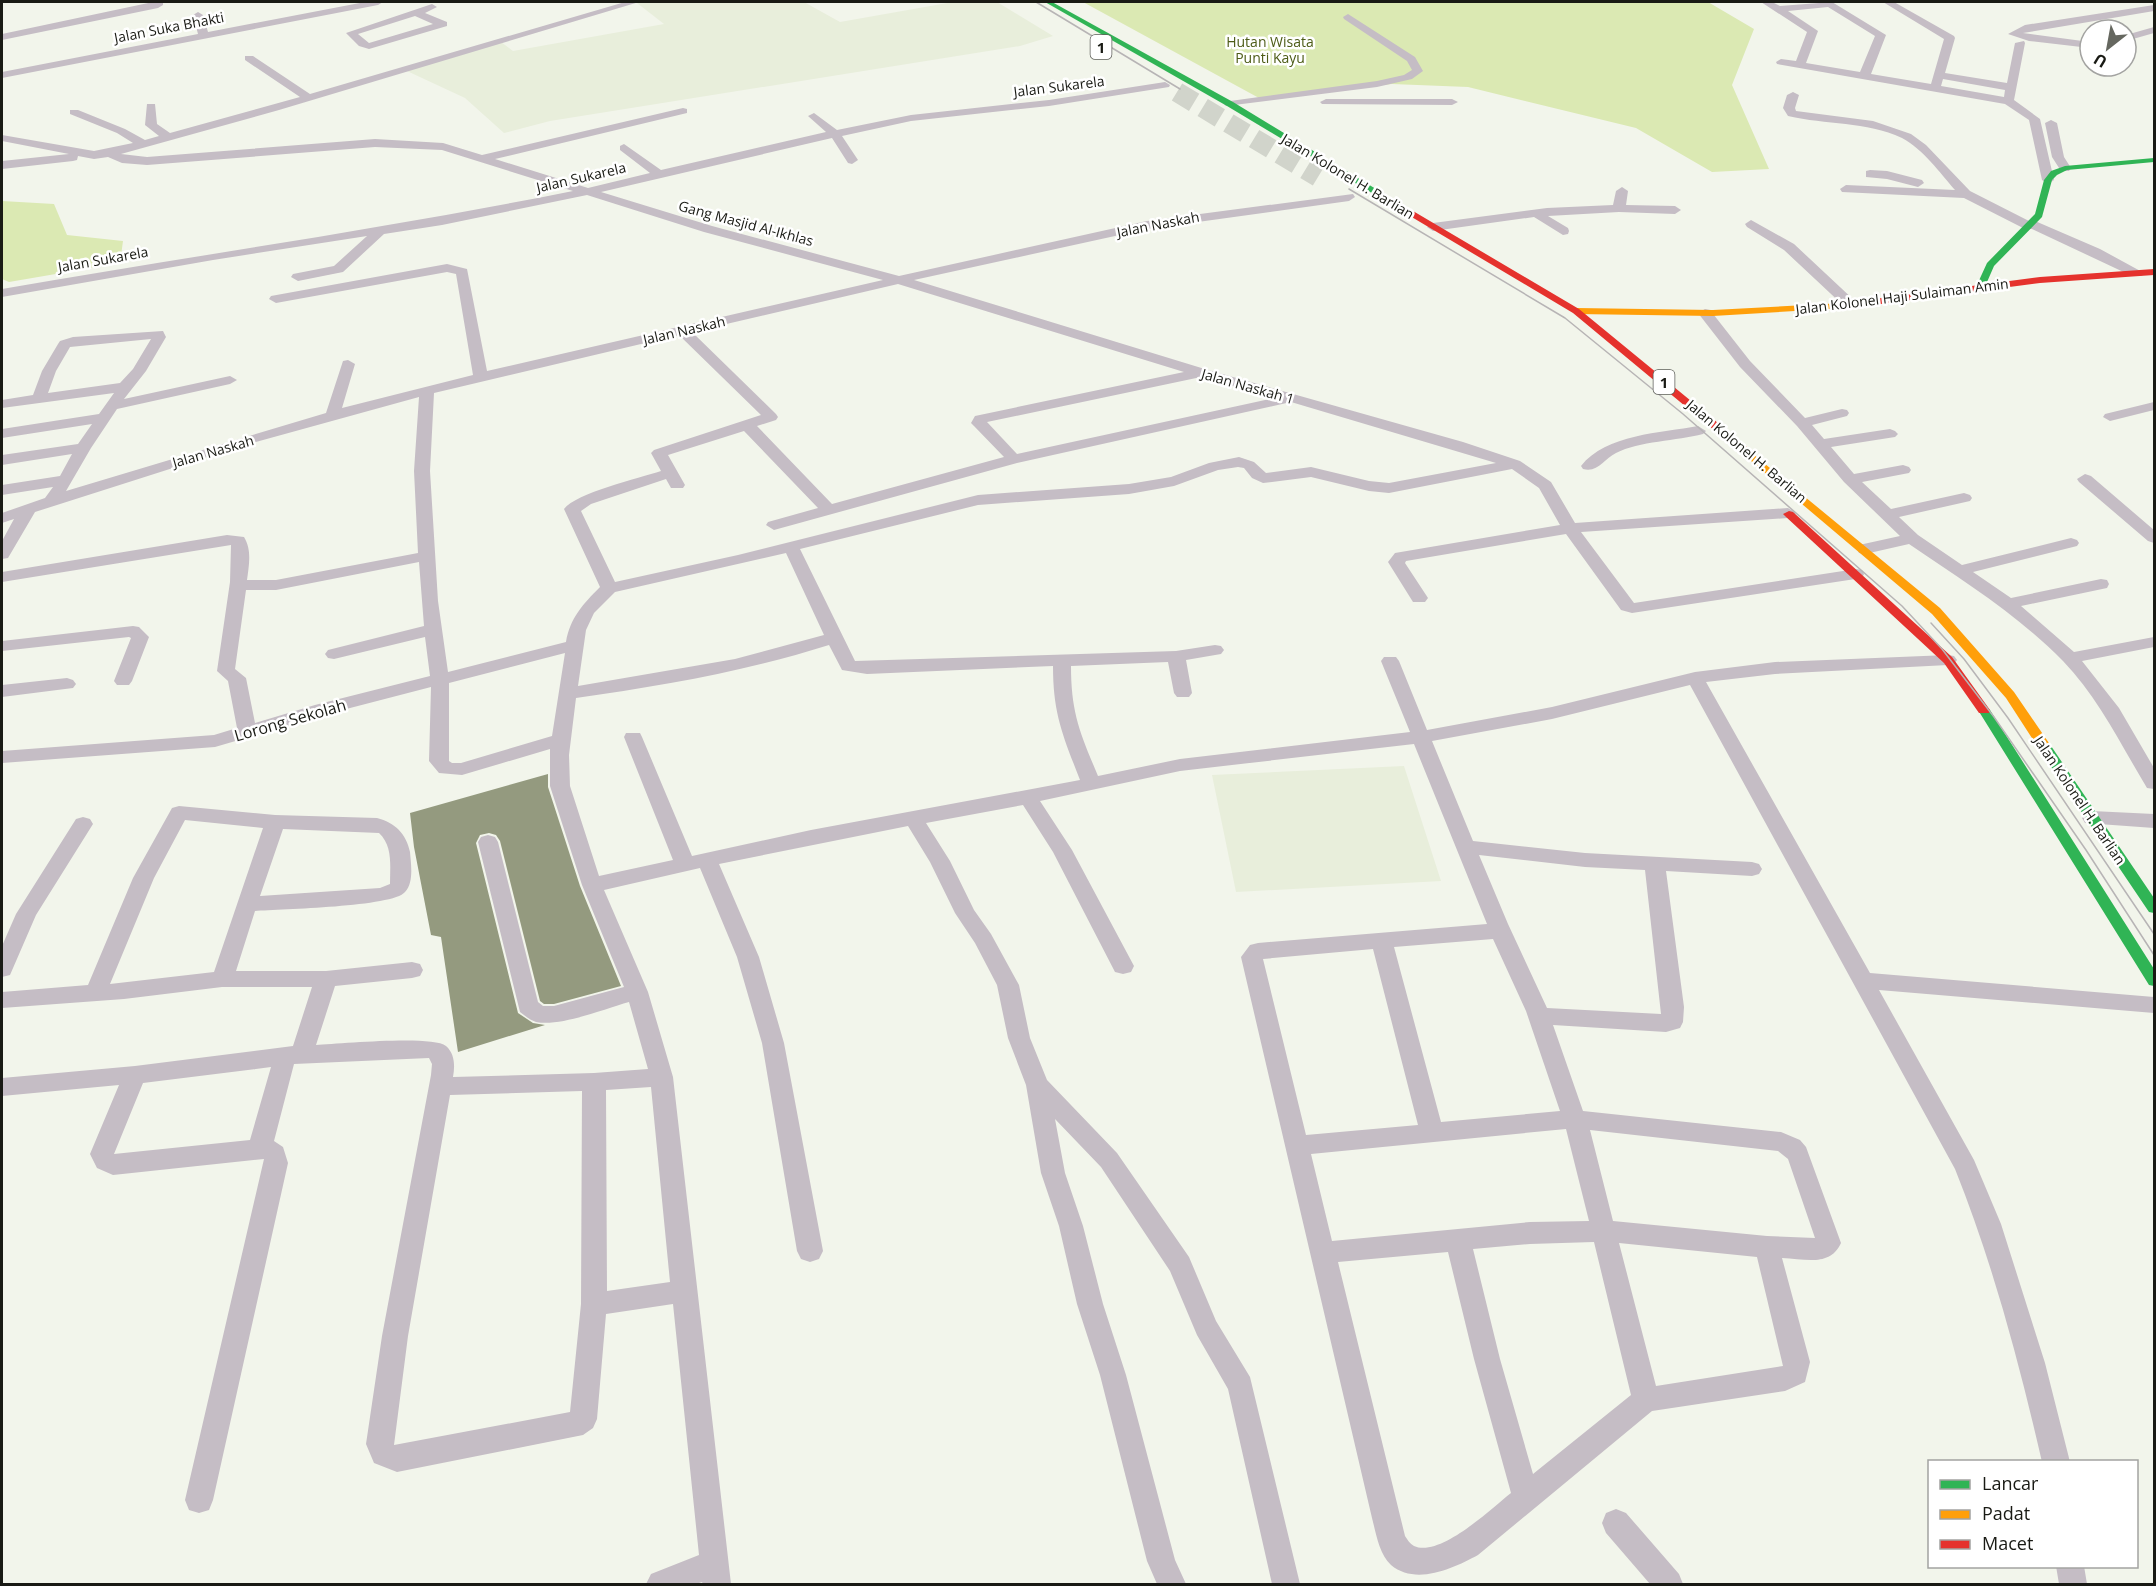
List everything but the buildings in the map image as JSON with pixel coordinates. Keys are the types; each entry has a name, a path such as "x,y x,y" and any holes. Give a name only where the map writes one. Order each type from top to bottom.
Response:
{"main road":[{"name":"Jalan Kolonel H. Barlian","path":"1042,5 1128,63"},
{"name":"Jalan Kolonel H. Barlian","path":"1042,5 1230,104 1576,311 1865,549 1936,611 2010,695 2154,908"},
{"path":"1146,74 1177,92"},
{"path":"1981,287 1990,265 2039,215 2048,180 2054,173 2064,168 2154,160"},
{"path":"1328,184 1353,199"},
{"name":"Jalan Kolonel Haji Sulaiman Amin","path":"1576,311 1705,313 1851,305 1981,287 2154,272"},
{"name":"1","path":"1680,418 1702,435"},
{"path":"1774,500 1948,660 1976,696 2154,981"}],"street":[{"path":"2,37 158,5 158,2"},
{"path":"322,2 337,9"},
{"name":"Jalan Suka Bhakti","path":"2,75 139,53 204,35 308,16 358,3 378,2"},
{"path":"415,12 443,24 369,46 364,45 351,33 415,12 432,7 419,2"},
{"path":"1766,2 1813,31 1800,65"},
{"path":"1888,2 1950,38 1935,88"},
{"path":"2,165 110,153 145,145 309,98 458,49 630,3 633,11 602,18"},
{"path":"1780,9 1828,3 1881,35 1864,77"},
{"path":"2093,18 2154,9"},
{"path":"198,15 204,35"},
{"path":"308,16 319,22"},
{"path":"1230,104 1377,84 1408,77 1418,71 1411,59 1348,17"},
{"path":"2078,20 2025,28 2013,34 2078,44"},
{"path":"2138,35 2154,30"},
{"path":"2008,101 2020,43"},
{"path":"249,58 309,98"},
{"path":"1781,62 2008,101 2034,118 2048,180"},
{"path":"1939,75 2010,87"},
{"name":"Jalan Sukarela","path":"2,293 213,256 379,232 586,192 911,118 1072,100 1165,85"},
{"path":"1793,95 1789,108 1791,114 1824,113 1885,127 1907,136 1922,147 1961,190"},
{"path":"1246,114 1324,102 1452,102"},
{"path":"151,106 151,125 169,138"},
{"path":"481,159 683,111"},
{"path":"74,112 121,131 145,145"},
{"path":"814,116 835,134 852,160"},
{"path":"2051,123 2058,157 2064,168"},
{"path":"2,138 94,155"},
{"path":"2,145 21,142"},
{"name":"Gang Masjid Al-Ikhlas","path":"110,153 122,159 147,161 399,142 443,147 708,229 899,280"},
{"path":"624,148 659,174"},
{"path":"1870,174 1887,175 1911,182 1961,190 2030,225 2096,252 2137,273"},
{"path":"1846,189 1961,190"},
{"path":"1619,207 1622,190"},
{"name":"Jalan Naskah","path":"2,518 52,500 332,417 481,377 1147,225 1353,199"},
{"path":"1433,227 1579,209 1619,207 1675,210"},
{"path":"1537,214 1563,231"},
{"path":"1751,224 1789,247 1851,305"},
{"path":"298,277 338,269 379,232"},
{"path":"276,298 447,268 457,269 462,272 481,377"},
{"name":"Jalan Naskah 1","path":"899,280 1203,373 1458,445 1515,464 1534,475 1545,485 1570,528 1627,606 1632,608 1856,574"},
{"path":"1705,313 1745,364 1802,423 1850,479 1887,515 1912,538 2008,604 2070,658 2146,756 2154,783"},
{"path":"609,588 572,509 585,501 673,479 659,456 661,452 771,416 682,330"},
{"path":"39,398 49,371 63,345 158,334 159,337 139,371 125,387 83,448 52,500"},
{"path":"332,417 348,364"},
{"path":"1014,459 980,423 980,419 1203,373"},
{"path":"2,433 108,412 230,380"},
{"path":"2,404 125,387"},
{"path":"427,390 422,471 429,601 440,680 438,756 444,767 462,769 563,739"},
{"path":"774,525 1014,459 1291,398"},
{"path":"2110,417 2154,406"},
{"path":"1802,423 1842,413"},
{"path":"747,425 829,510"},
{"path":"1819,444 1890,434"},
{"path":"1589,465 1619,447 1702,435"},
{"path":"2,460 83,448"},
{"path":"661,1584 716,1574 662,1077 637,992 592,885 560,786 559,755 563,739 573,646 577,630 586,611 609,588 791,547 978,500 1129,489 1167,483 1205,468 1239,462 1249,465 1257,475 1263,478 1311,472 1369,486 1389,488 1515,464"},
{"path":"1850,479 1903,470"},
{"path":"2085,479 2154,538"},
{"path":"2,490 66,480"},
{"path":"1887,515 1964,498"},
{"path":"2,554 29,508"},
{"path":"1419,598 1396,562 1401,556 1570,528 1788,513"},
{"path":"1865,549 1912,538"},
{"path":"2,577 234,539 240,543 241,568 226,670 237,678 247,732"},
{"path":"1961,570 2071,543"},
{"path":"791,547 845,664 852,666 1176,656 1215,650"},
{"path":"237,585 276,585 426,556"},
{"path":"2008,604 2101,584"},
{"path":"334,654 434,629"},
{"path":"2,646 133,631 140,637 123,681"},
{"path":"568,693 625,685 762,659 798,651 833,638"},
{"path":"2070,658 2154,642"},
{"name":"Lorong Sekolah","path":"2,757 202,743 322,709 573,646"},
{"path":"1176,656 1184,693"},
{"path":"592,885 912,817 1028,797 1204,761 1422,737 1552,713 1695,678 1775,668 1948,660"},
{"path":"1062,661 1062,696 1067,723 1091,783"},
{"path":"1390,661 1500,931 1538,1016 1574,1119 1646,1400"},
{"path":"1695,678 1966,1167 1989,1224 2032,1363 2056,1460"},
{"path":"2,691 67,684"},
{"path":"633,737 696,863 748,957 779,1068 810,1251"},
{"path":"1028,797 1062,850 1123,966"},
{"path":"96,992 137,892 179,813 275,822 384,827 393,833 397,840 400,854 400,885 396,890 382,895 248,904"},
{"path":"912,817 940,861 965,913 993,956 1008,985 1019,1038 1038,1085 1053,1173 1071,1226 1090,1305 1118,1396 1161,1561 1171,1584"},
{"path":"2092,818 2154,821"},
{"path":"222,979 275,822"},
{"path":"2,969 26,914 83,824"},
{"path":"488,842 528,1006 538,1014 554,1014 637,992"},
{"path":"1466,847 1655,866 1752,869"},
{"path":"1538,1016 1672,1022 1673,1007 1655,866"},
{"path":"1500,931 1258,951 1252,957 1386,1518 1399,1552 1404,1556 1423,1561 1444,1558 1468,1545 1646,1400 1785,1379 1796,1373 1797,1362 1767,1247"},
{"path":"1382,941 1432,1133"},
{"path":"2,1000 96,992 124,992 222,979 326,979 412,970"},
{"path":"260,1149 293,1055 326,979"},
{"path":"1863,981 2154,1005"},
{"path":"2,1087 135,1075 293,1055 435,1050 444,1060 395,1336 381,1444 384,1454 397,1459 577,1425 584,1416 594,1304 594,1082"},
{"path":"135,1075 102,1154 105,1161 113,1165 260,1149 274,1152 276,1163 198,1500"},
{"path":"440,1086 594,1082 662,1077"},
{"path":"1038,1085 1109,1160 1148,1217 1180,1265 1206,1327 1241,1386 1286,1584"},
{"path":"1297,1146 1574,1119 1780,1142 1792,1147 1798,1154 1829,1243 1824,1249 1767,1247 1604,1231 1530,1233 1324,1253"},
{"path":"1458,1240 1487,1359 1526,1497"},
{"path":"594,1304 684,1292"},
{"path":"1616,1523 1669,1584"},
{"path":"2070,1568 2073,1584"}],"shaded area":[{"path":"804,2 840,22 953,2 997,2 1053,36 1020,46 550,121 504,133 465,98 407,71 501,42 513,51 664,24 637,3"},
{"path":"1404,766 1441,881 1236,892 1212,775"}],"green space":[{"name":"Hutan Wisata Punti Kayu","path":"1083,2 1708,2 1754,29 1732,85 1769,169 1712,172 1636,128 1468,87 1392,84 1259,98"},
{"path":"2,201 54,204 67,235 123,241 120,263 9,282 2,279"}],"tunnel":[{"path":"1177,92 1318,177"}],"tram line":[{"path":"1036,2 1180,89"},
{"path":"1349,189 1565,318 1683,414 1902,606 1942,649 1994,717 2086,850 2154,955"},
{"path":"1931,623 1964,659 2008,718 2154,934"}],"traffic: fast":[{"path":"1048,2 1230,104 1413,214"},
{"path":"1981,287 1990,265 2039,215 2048,180 2054,173 2065,168 2154,160"},
{"path":"1984,710 2154,981"},
{"path":"2044,746 2154,908"}],"traffic: slow":[{"path":"1576,311 1713,313 1843,306"},
{"path":"1748,453 1936,611 2010,695 2044,746"}],"traffic: jam":[{"path":"1413,214 1576,311 1748,453"},
{"path":"1843,306 2040,280 2154,272"},
{"path":"1789,514 1948,660 1984,710"}]}
